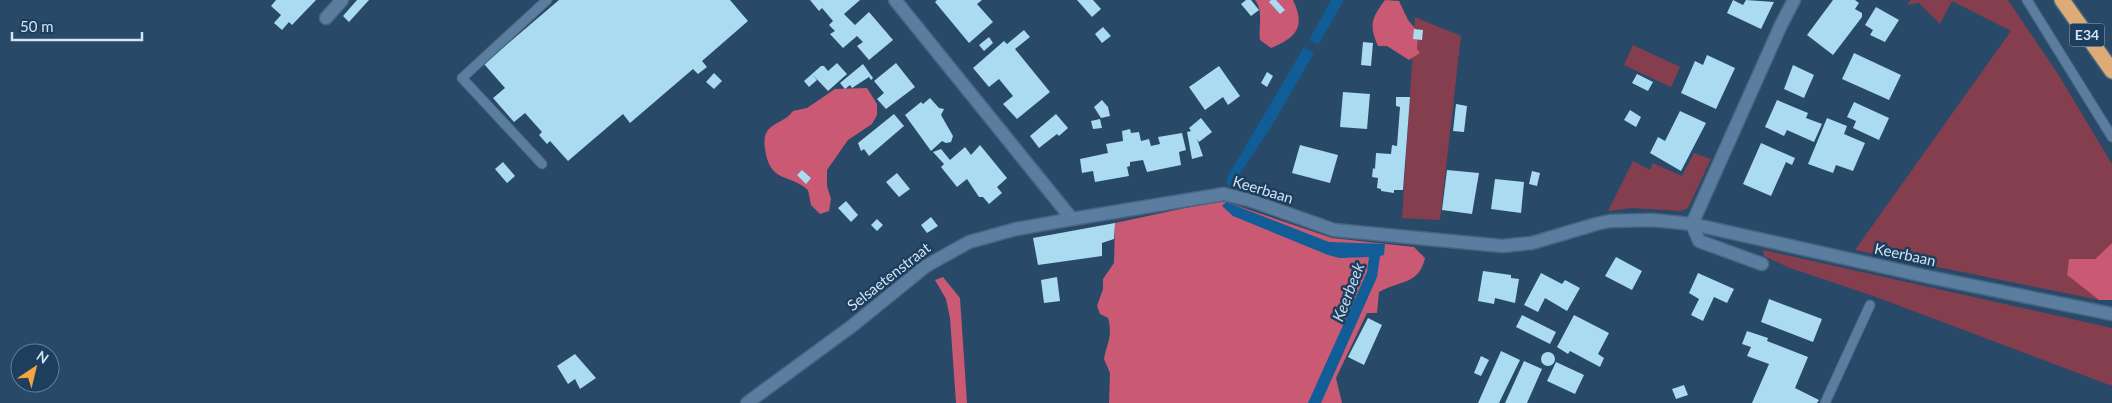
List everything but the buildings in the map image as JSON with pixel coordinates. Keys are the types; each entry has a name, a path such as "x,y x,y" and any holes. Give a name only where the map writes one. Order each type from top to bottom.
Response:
{"highway":[{"name":"E34","path":"2062,0 2112,71"}],"street":[{"path":"326,18 342,0"},
{"path":"895,0 1072,219"},
{"path":"1762,264 1699,241 1692,224 1794,0"},
{"name":"Keerbaan","path":"1072,219 1224,194 1252,201 1334,230 1502,246 1532,243 1610,221 1652,220 1692,224 1929,278 2112,314"},
{"name":"Selsaetenstraat","path":"747,403 852,326 926,266 949,251 969,242 990,236 1072,219"}],"lane":[{"path":"542,164 462,78 547,0"},
{"path":"2027,0 2112,137"},
{"path":"1825,403 1870,305"}],"shaded area":[{"path":"1255,0 1293,0 1299,17 1296,30 1292,36 1271,48 1260,40 1260,14"},
{"path":"1385,0 1399,1 1408,20 1418,32 1417,49 1420,53 1409,60 1387,46 1378,46 1373,33 1373,22 1374,17"},
{"path":"1911,0 2008,0 2058,74 2112,164 2112,243 2095,259 2069,259 2067,275 2099,300 1855,250 2011,31 1952,1 1940,24 1919,3 1907,5"},
{"path":"1415,17 1461,36 1440,220 1402,218"},
{"path":"1633,45 1680,67 1671,87 1624,65"},
{"path":"867,88 877,104 877,115 872,124 848,140 827,170 827,186 831,199 829,211 820,214 811,205 808,190 794,181 781,176 771,168 765,149 764,141 766,134 771,127 793,111 807,108 835,89"},
{"path":"1694,153 1711,159 1688,208 1681,211 1631,208 1608,211 1633,161 1650,170 1653,163 1682,176"},
{"path":"1213,202 1226,202 1332,238 1414,247 1425,258 1418,273 1408,281 1379,292 1377,313 1367,313 1336,378 1342,403 1109,403 1110,373 1104,359 1110,335 1109,324 1108,318 1100,314 1097,306 1103,289 1103,279 1114,263 1115,223"},
{"path":"2112,243 2112,300 2099,300 2067,275 2069,259 2095,259"},
{"path":"1763,250 2112,328 2112,386 1876,297 1790,268 1764,256"},
{"path":"943,277 960,298 967,403 956,403 950,318 946,299 935,280"}],"water":[{"path":"1331,0 1344,0 1318,45 1309,40"},
{"path":"1304,47 1314,53 1273,124 1231,187 1226,183 1228,176"},
{"path":"1226,202 1329,242 1385,244 1384,255 1380,256 1377,277 1321,403 1308,403 1367,272 1369,257 1340,258 1328,255 1233,216 1222,206"}],"water label":[{"name":"Keerbeek","path":"1348,292"}]}
